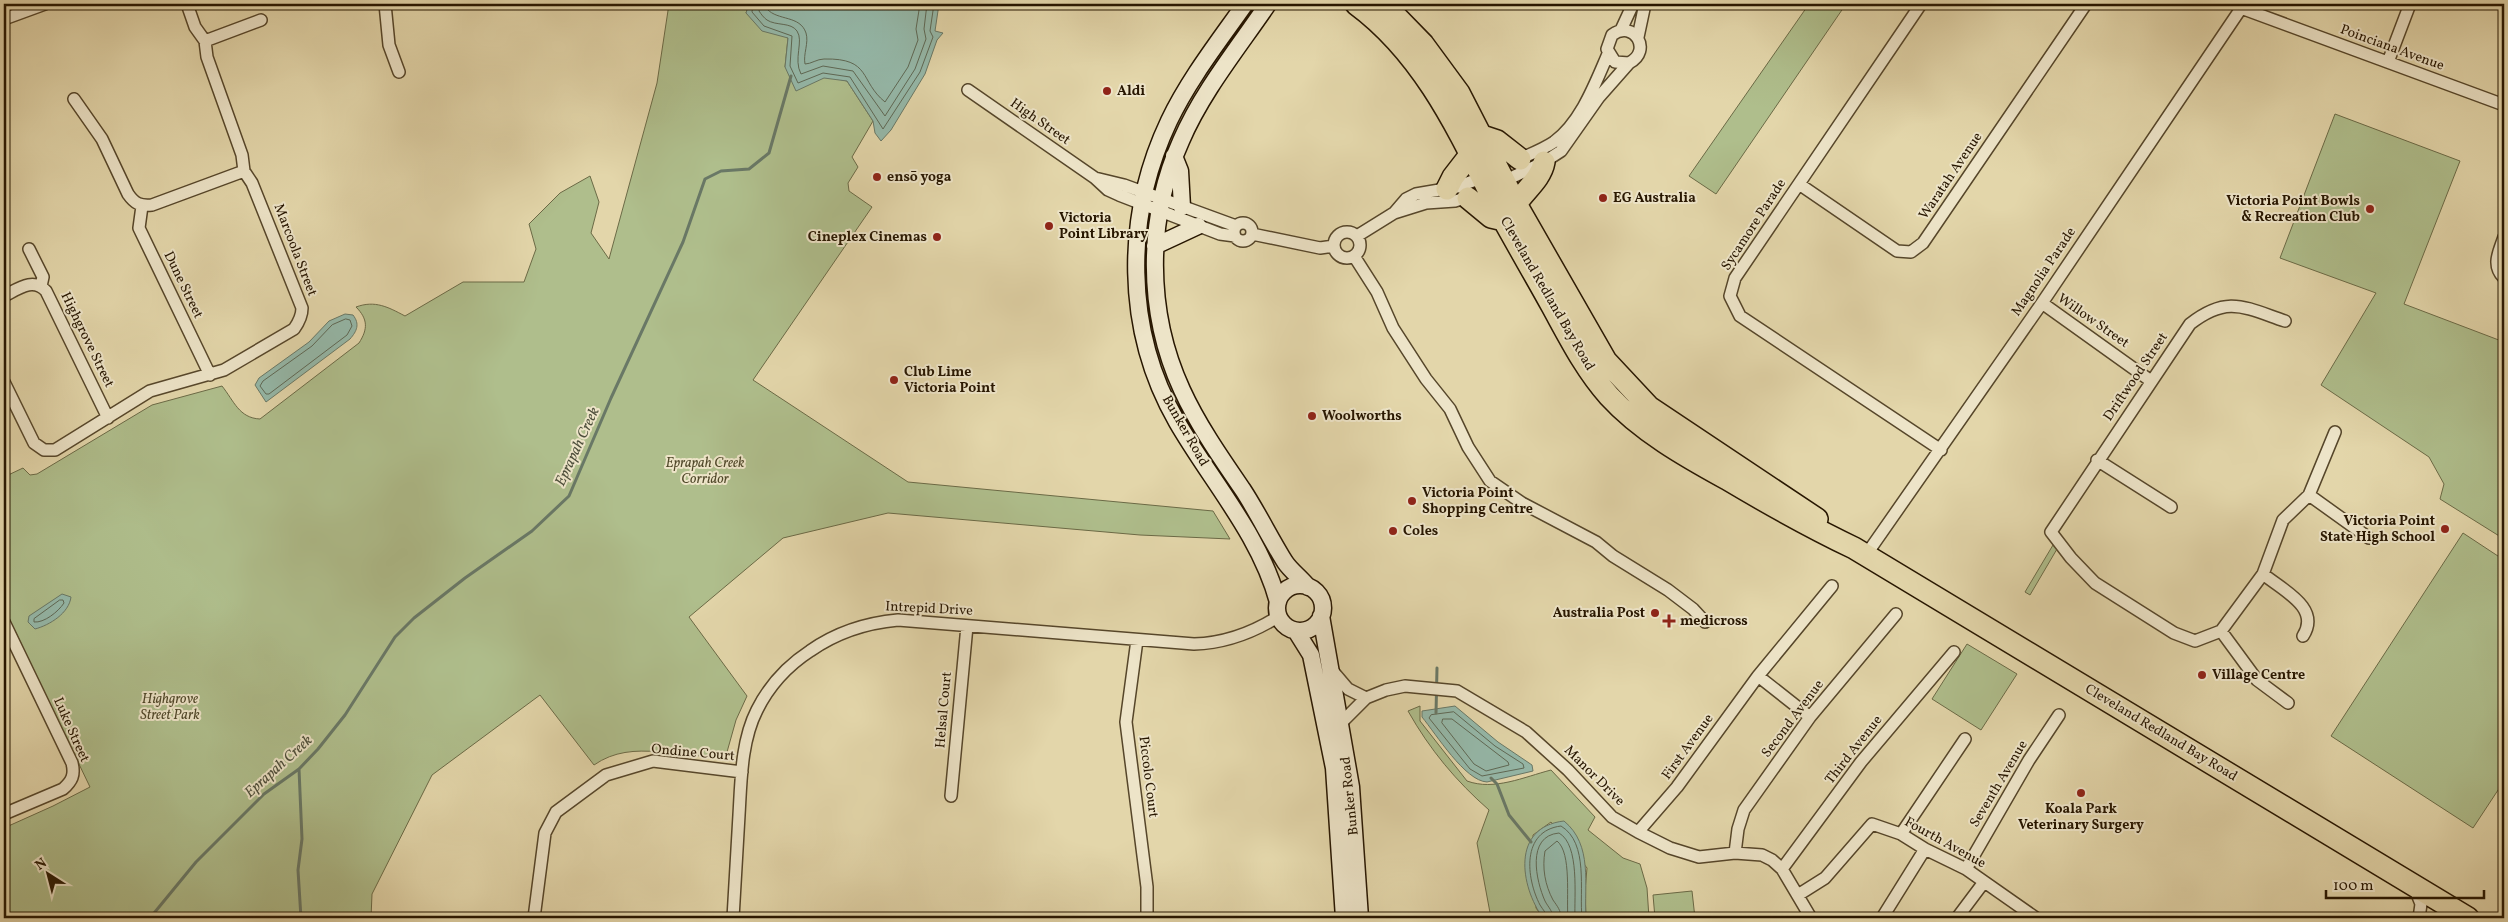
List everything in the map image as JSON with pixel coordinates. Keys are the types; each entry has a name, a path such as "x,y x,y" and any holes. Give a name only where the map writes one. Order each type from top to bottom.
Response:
{"highway":[{"name":"Cleveland Redland Bay Road","path":"1356,4 1387,30 1419,68 1445,106 1470,155 1493,179"},
{"name":"Cleveland Redland Bay Road","path":"1384,4 1409,28 1436,61 1458,93 1482,136 1493,179 1510,212 1606,361 1649,407 1801,506 1860,551 2468,918"},
{"path":"1482,136 1497,141 1520,159"},
{"path":"1447,189 1453,177 1470,155"},
{"path":"1468,198 1491,217 1510,212 1523,193 1542,173 1544,162"}],"main road":[{"name":"Bunker Road","path":"1245,4 1170,119 1156,151 1142,198 1137,238 1137,283 1139,313 1148,352 1166,400 1176,421 1266,563 1279,609"},
{"name":"Bunker Road","path":"1268,4 1200,105 1174,156 1160,205 1155,246 1155,282 1160,321 1169,356 1181,388 1195,416 1264,523 1286,562 1308,587"},
{"path":"1174,156 1180,171 1182,206"},
{"path":"1155,246 1198,226"},
{"path":"1300,586 1308,587 1321,599 1321,616 1311,628 1296,630 1286,626 1279,609 1287,590 1300,586"},
{"name":"Bunker Road","path":"1321,616 1328,666 1351,787 1360,918"},
{"name":"Bunker Road","path":"1296,630 1311,655 1334,768 1344,918"}],"street":[{"path":"4,19 15,9 44,4"},
{"name":"Marcoola Street","path":"4,382 34,443 44,450 55,450 150,391 224,370 294,329 302,314 259,199 244,171 242,155 207,57 205,41 195,27 187,4"},
{"path":"385,4 390,45 399,72"},
{"path":"1394,212 1426,203 1468,198 1520,159 1545,148 1564,132 1590,96 1608,54 1608,39 1621,30 1633,4"},
{"path":"1357,236 1394,212 1406,200 1416,194 1493,179 1544,162 1565,147 1599,97 1639,54 1641,49 1638,37 1644,4"},
{"name":"Sycamore Parade","path":"1921,4 1735,278 1730,296 1740,316 1941,450"},
{"name":"Waratah Avenue","path":"1799,184 1897,252 1911,252 1923,243 2086,4"},
{"path":"2388,62 2410,4"},
{"name":"Poinciana Avenue","path":"2243,6 2504,105"},
{"name":"Magnolia Parade","path":"1860,551 1941,450 2243,6"},
{"path":"205,41 261,20"},
{"path":"1621,30 1631,31 1638,37"},
{"path":"1608,54 1620,63 1629,63"},
{"name":"High Street","path":"968,90 1096,178 1160,205"},
{"path":"74,99 102,139 128,194 134,202 142,206 152,205 244,171"},
{"path":"1160,205 1182,206 1235,231 1243,241 1252,234 1320,248 1334,246"},
{"path":"1160,205 1198,226 1235,231"},
{"name":"Dune Street","path":"142,206 139,228 210,375"},
{"path":"1342,232 1350,232 1357,236 1360,249 1354,256 1341,257 1334,246 1336,238 1342,232"},
{"path":"2504,237 2496,260 2498,272 2504,278"},
{"path":"29,249 43,277 41,286"},
{"path":"1354,256 1377,292 1393,328 1426,380 1450,409 1468,447 1490,481 1522,503 1596,542 1613,556 1668,590 1693,609 1705,622"},
{"name":"Highgrove Street","path":"4,296 28,284 41,286 46,291 108,418"},
{"name":"Willow Street","path":"2042,303 2151,381"},
{"name":"Driftwood Street","path":"2221,632 2195,640 2174,633 2094,583 2051,532 2097,460 2190,324 2206,312 2223,306 2243,306 2285,322"},
{"path":"2288,703 2257,680 2221,632 2263,574 2283,520 2309,495 2334,432"},
{"path":"2097,460 2171,507"},
{"path":"2309,495 2369,538"},
{"path":"2263,574 2302,606 2309,615 2309,627 2303,636"},
{"name":"First Avenue","path":"1638,832 1677,787 1758,676 1832,586"},
{"name":"Intrepid Drive","path":"733,918 742,772 747,741 760,706 780,676 798,659 836,634 878,622 898,620 1208,644 1244,633 1279,609"},
{"name":"Second Avenue","path":"1735,853 1738,829 1744,810 1810,717 1896,614"},
{"name":"Luke Street","path":"4,622 72,764 74,775 69,784 63,789 4,814"},
{"name":"Helsal Court","path":"951,796 967,626"},
{"name":"Piccolo Court","path":"1137,640 1126,722 1147,887 1147,918"},
{"name":"Third Avenue","path":"1782,870 1861,762 1954,652"},
{"path":"1328,666 1348,689 1366,698"},
{"path":"1758,676 1810,717"},
{"name":"Manor Drive","path":"1340,724 1366,698 1405,686 1444,688 1457,691 1526,732 1568,770 1612,817 1638,832 1670,848 1699,858 1735,853 1762,856 1772,860 1782,870 1812,918"},
{"name":"Seventh Avenue","path":"1966,869 2029,760 2059,715"},
{"path":"1901,834 1965,739"},
{"name":"Ondine Court","path":"534,918 545,833 556,812 606,775 653,761 742,772"},
{"name":"Fourth Avenue","path":"1798,895 1825,878 1872,824 1901,834 1925,850 1966,869 2036,918"},
{"path":"1882,918 1925,850"},
{"path":"1957,918 1984,882"},
{"path":"2411,884 2421,904 2419,918"}],"green space":[{"path":"669,4 749,4 746,13 788,38 785,67 847,81 873,121 852,157 858,167 848,183 849,191 872,207 753,380 908,482 1213,511 1230,539 1140,535 888,513 783,538 689,617 747,696 736,720 727,752 724,755 707,756 641,751 625,752 609,757 594,765 540,695 432,775 372,894 371,918 4,918 4,828 90,787 4,608 4,477 23,468 30,475 37,474 152,405 222,386 242,412 247,416 260,419 359,343 364,333 365,320 356,307 375,304 387,307 405,316 463,282 524,282 536,249 529,224 560,193 590,176 599,202 591,233 609,259 657,83"},
{"path":"1809,4 1846,4 1716,194 1689,176"},
{"path":"2335,114 2460,161 2404,304 2504,342 2504,539 2440,499 2444,484 2429,457 2321,385 2376,293 2280,258"},
{"path":"2463,533 2504,560 2504,781 2473,828 2331,736"},
{"path":"2053,545 2057,549 2030,595 2025,592"},
{"path":"1967,644 2017,674 1981,730 1932,699"},
{"path":"1420,706 1420,721 1467,781 1477,784 1498,784 1551,770 1595,817 1588,830 1623,858 1640,864 1647,888 1649,918 1586,918 1585,891 1587,868 1551,822 1533,835 1536,908 1543,918 1491,918 1477,843 1489,810 1455,776 1425,739 1408,711"},
{"path":"1692,891 1695,918 1655,918 1653,895"}],"water":[{"path":"749,4 939,4 935,31 943,33 937,40 925,74 891,130 881,141 875,133 873,121 847,81 824,78 796,91 785,67 788,38 762,31 746,13"},
{"path":"345,314 353,315 357,324 356,330 350,339 266,402 255,385 259,378 309,342 329,321"},
{"path":"62,594 71,597 67,608 47,625 35,629 28,622 29,616"},
{"path":"1455,706 1498,742 1532,765 1533,771 1487,782 1478,780 1470,774 1452,756 1422,717 1422,711"},
{"path":"1564,821 1573,831 1583,853 1586,879 1586,918 1543,918 1529,890 1525,860 1528,846 1535,834 1547,826"}],"waterway":[{"name":"Eprapah Creek","path":"150,918 196,862 264,794 299,769 318,749 345,715 395,637 414,618 465,578 532,531 569,496 611,398 683,242 705,179 721,171 749,169 769,153 791,76"},
{"path":"1436,713 1437,668"},
{"path":"299,769 302,839 298,870 301,918"},
{"path":"1491,778 1497,784 1509,815 1531,842"}],"place":[{"name":"Aldi","path":"1107,91"},
{"name":"ensō yoga","path":"877,177"},
{"name":"EG Australia","path":"1603,198"},
{"name":"Victoria Point Bowls & Recreation Club","path":"2370,209"},
{"name":"Victoria Point Library","path":"1049,226"},
{"name":"Cineplex Cinemas","path":"937,237"},
{"name":"Club Lime Victoria Point","path":"894,380"},
{"name":"Woolworths","path":"1312,416"},
{"name":"Victoria Point Shopping Centre","path":"1412,501"},
{"name":"Victoria Point State High School","path":"2445,529"},
{"name":"Coles","path":"1393,531"},
{"name":"Australia Post","path":"1655,613"},
{"name":"medicross","path":"1669,621"},
{"name":"Village Centre","path":"2202,675"},
{"name":"Koala Park Veterinary Surgery","path":"2081,793"}],"park label":[{"name":"Eprapah Creek Corridor","path":"705,472"},
{"name":"Highgrove Street Park","path":"170,708"}]}
